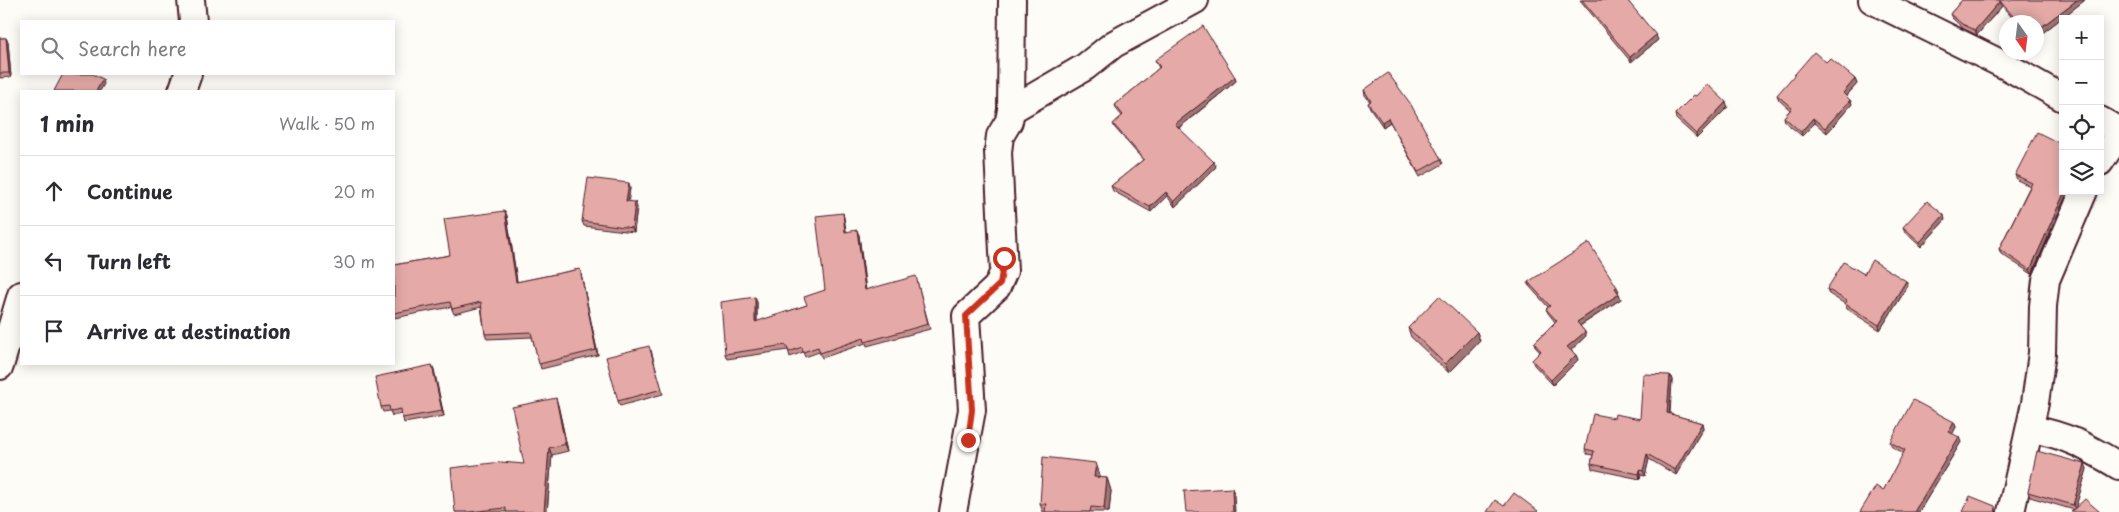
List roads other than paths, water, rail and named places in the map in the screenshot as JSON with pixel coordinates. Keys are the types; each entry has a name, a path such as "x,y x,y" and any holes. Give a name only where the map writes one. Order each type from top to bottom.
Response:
{"street":[{"path":"191,0 193,20"},
{"path":"953,512 972,410 966,316 997,287 1004,271 998,152 1000,136 1009,121 1011,110 1012,0"},
{"path":"1011,110 1085,67 1114,44 1195,0"},
{"path":"1872,0 2008,67 2059,96"},
{"path":"182,90 188,75"},
{"path":"2104,123 2119,133 2104,156"},
{"path":"2011,512 2030,429 2042,353 2043,306 2046,280 2082,195"},
{"path":"0,366 20,298"},
{"path":"2030,429 2056,433 2073,440 2119,466"}]}
